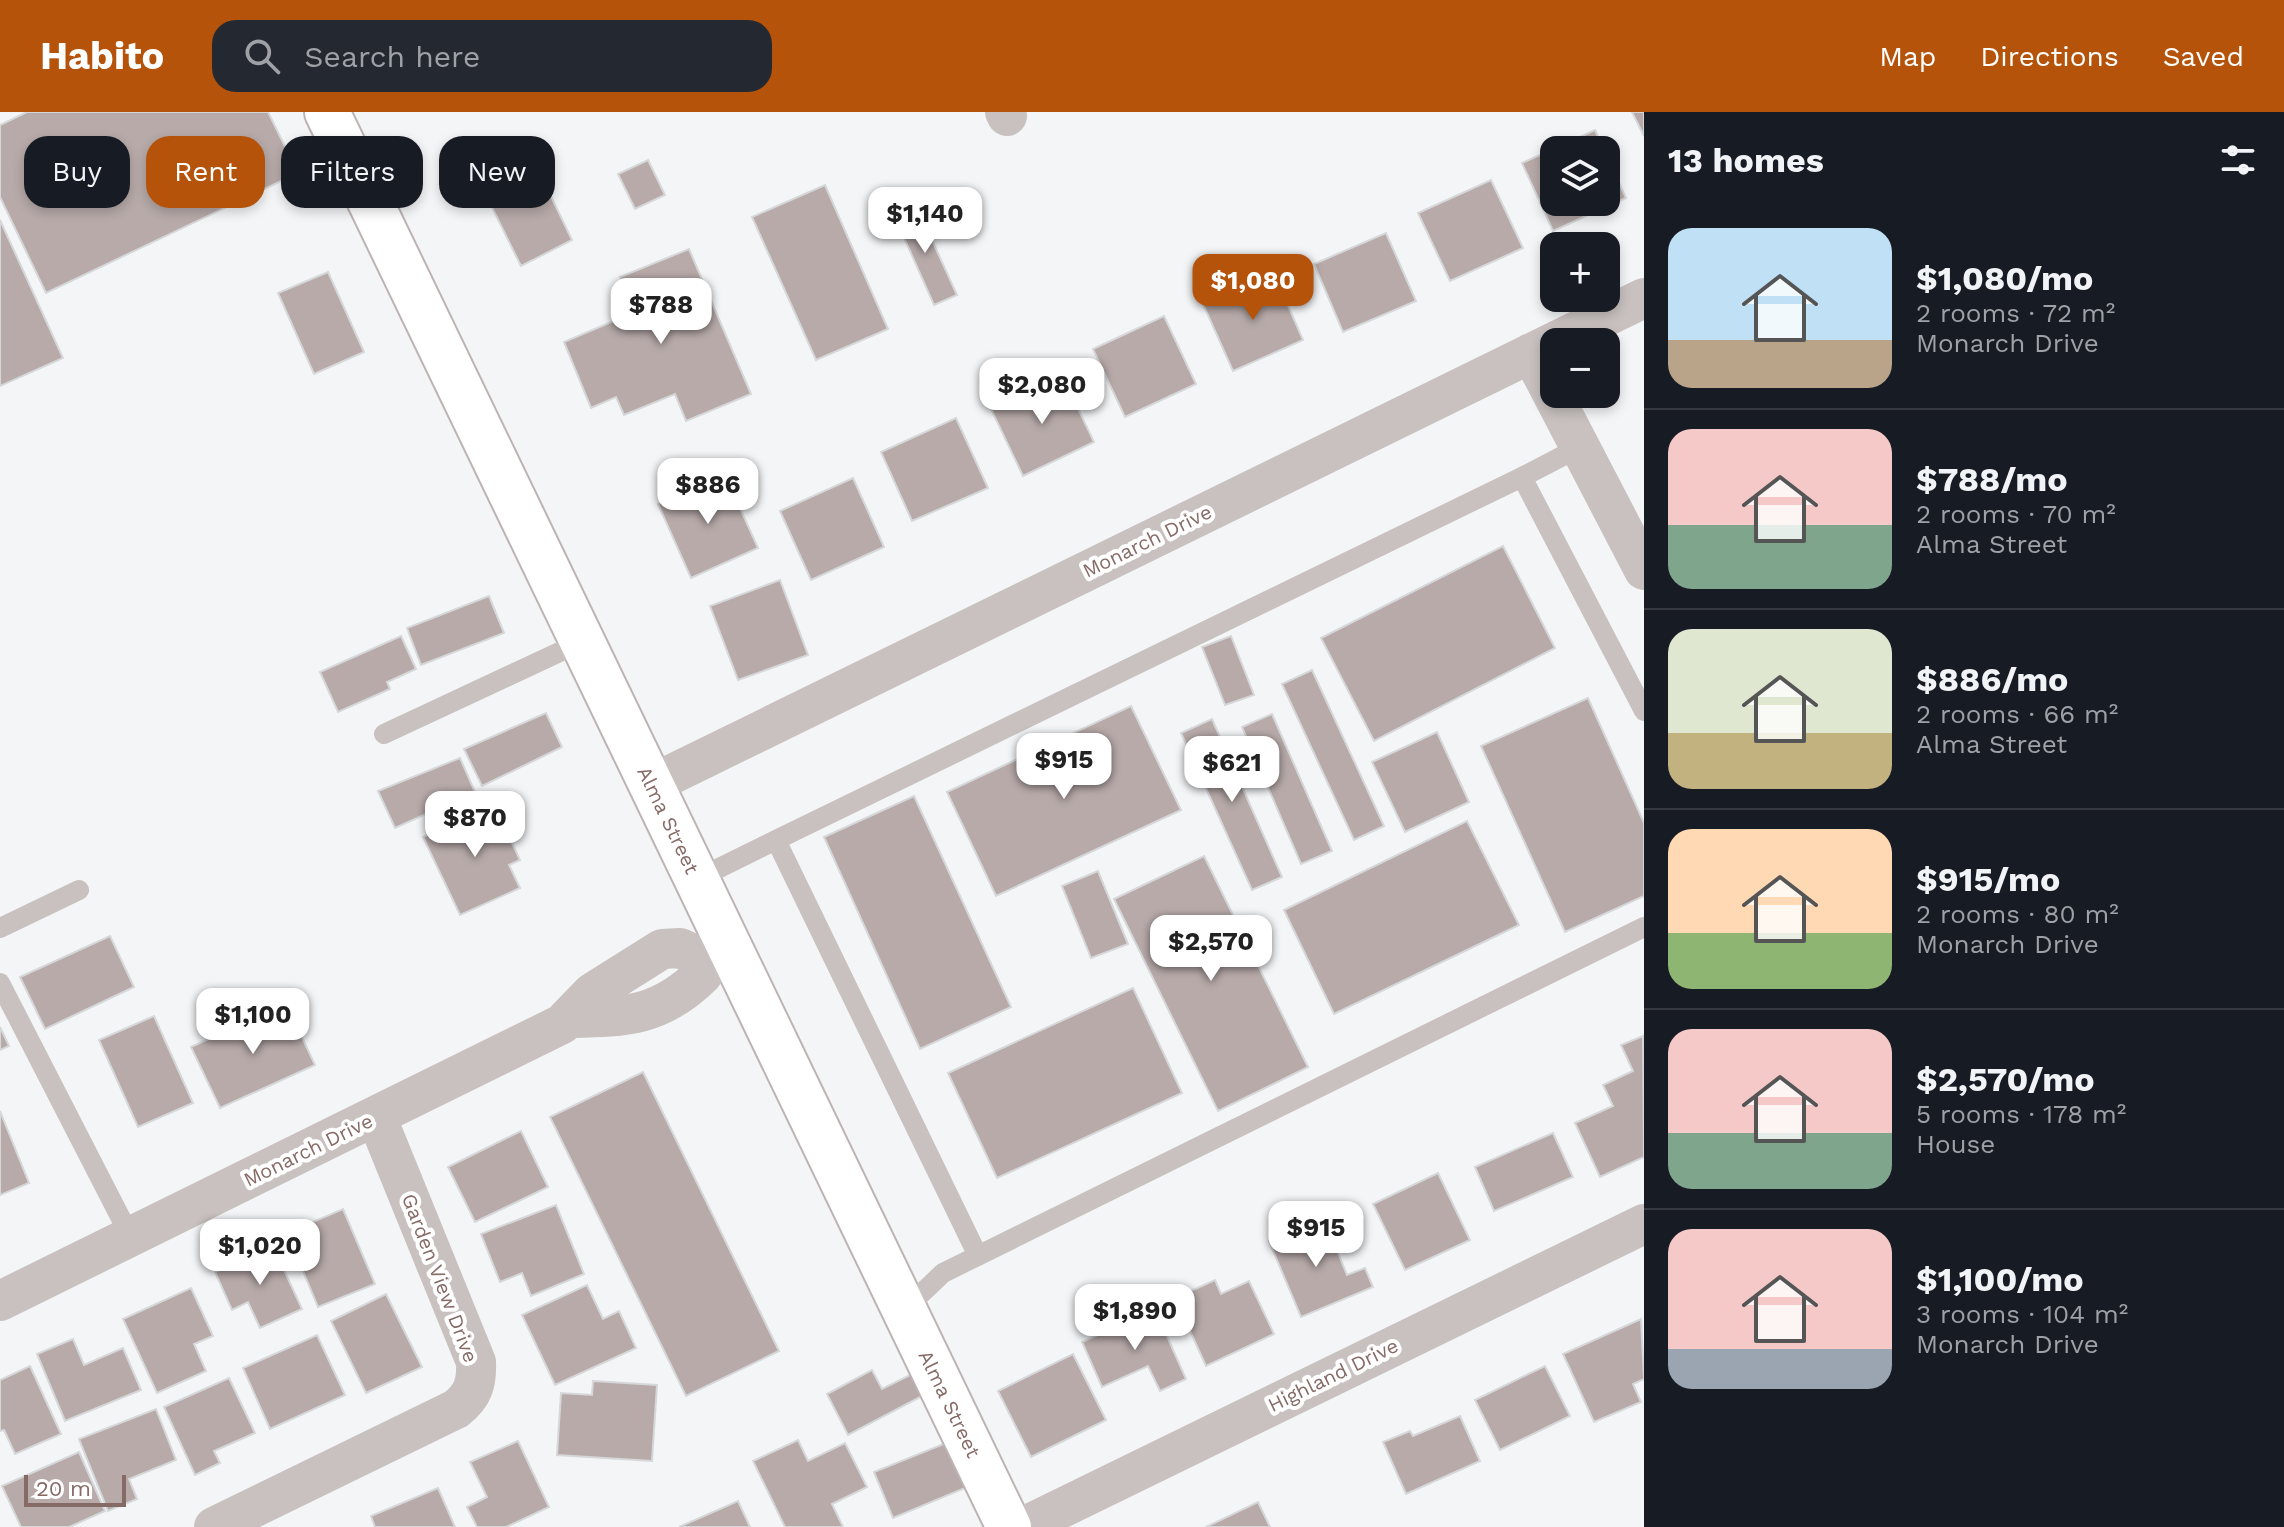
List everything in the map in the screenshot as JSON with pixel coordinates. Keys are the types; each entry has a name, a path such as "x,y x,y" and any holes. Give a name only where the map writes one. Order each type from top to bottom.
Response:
{"street":[{"name":"Alma Street","path":"327,112 695,880 716,954 904,1310 1009,1527"},
{"name":"Monarch Drive","path":"650,785 1643,300"},
{"path":"1531,353 1644,570"},
{"name":"Monarch Drive","path":"0,1301 571,1018 592,993 662,949 680,948 716,954"},
{"name":"Garden View Drive","path":"214,1527 456,1409 467,1401 477,1381 476,1362 376,1116"},
{"name":"Highland Drive","path":"1023,1527 1644,1224"}],"lane":[{"path":"695,880 1580,447"},
{"path":"1522,477 1644,711"},
{"path":"384,734 581,642"},
{"path":"776,840 978,1256"},
{"path":"0,928 79,890"},
{"path":"904,1310 943,1273 1644,927"},
{"path":"0,983 131,1238"}],"building":[{"path":"27,112 268,112 281,138 281,181 265,189 265,136 146,136 146,208 224,208 46,293 0,197 0,125"},
{"path":"1632,112 1644,112 1644,136"},
{"path":"1595,130 1598,136 1582,136"},
{"path":"1540,155 1540,202 1522,163"},
{"path":"648,160 665,195 635,209 618,174"},
{"path":"1491,180 1523,248 1450,281 1418,213"},
{"path":"825,185 888,329 816,360 752,217"},
{"path":"1620,185 1626,198 1620,201"},
{"path":"555,205 572,240 521,266 492,208 555,208"},
{"path":"916,205 957,295 934,305 894,215"},
{"path":"1546,216 1586,216 1553,231"},
{"path":"0,220 63,358 0,386"},
{"path":"1386,233 1416,301 1343,332 1314,264"},
{"path":"689,249 751,394 686,421 675,394 624,415 616,397 591,408 564,342 635,312 620,277"},
{"path":"328,272 364,352 314,374 278,293"},
{"path":"1274,273 1303,340 1233,371 1203,304"},
{"path":"1164,316 1196,384 1125,417 1093,349"},
{"path":"1062,375 1094,442 1023,476 991,409"},
{"path":"956,418 988,488 912,521 881,452"},
{"path":"725,475 758,548 691,578 658,504"},
{"path":"853,478 884,547 811,580 780,511"},
{"path":"1503,546 1555,648 1374,741 1321,638"},
{"path":"780,580 808,655 738,680 710,606"},
{"path":"489,596 504,633 421,665 407,628"},
{"path":"401,636 416,669 387,682 390,689 338,712 320,672"},
{"path":"1231,636 1254,695 1225,705 1202,647"},
{"path":"1312,670 1384,826 1354,840 1282,684"},
{"path":"1588,698 1644,823 1644,896 1565,932 1481,746"},
{"path":"1131,706 1181,810 996,896 947,792"},
{"path":"546,713 562,747 482,786 464,749"},
{"path":"1272,714 1332,851 1301,864 1242,727"},
{"path":"1212,719 1282,877 1252,890 1181,733"},
{"path":"1437,732 1469,802 1405,832 1372,762"},
{"path":"460,758 475,792 395,828 378,791"},
{"path":"914,796 1011,1007 920,1049 824,837"},
{"path":"494,804 520,860 509,865 520,888 460,915 423,837"},
{"path":"1467,821 1519,925 1334,1014 1284,910"},
{"path":"1204,856 1308,1067 1218,1111 1114,899"},
{"path":"1098,871 1128,944 1091,958 1062,886"},
{"path":"110,936 134,987 45,1029 20,977"},
{"path":"1133,988 1182,1093 997,1178 948,1073"},
{"path":"286,1003 315,1065 220,1108 191,1047"},
{"path":"154,1016 193,1103 138,1127 99,1040"},
{"path":"0,1027 9,1046 0,1050"},
{"path":"1643,1036 1644,1157 1600,1177 1575,1123 1613,1106 1603,1085 1633,1071 1621,1045"},
{"path":"643,1072 779,1351 686,1396 550,1117"},
{"path":"0,1111 29,1183 0,1195"},
{"path":"521,1131 548,1187 475,1222 448,1167"},
{"path":"1553,1133 1573,1177 1494,1211 1475,1167"},
{"path":"1438,1173 1470,1240 1405,1270 1373,1204"},
{"path":"556,1205 584,1274 531,1296 522,1273 500,1282 481,1234"},
{"path":"343,1209 375,1284 318,1307 287,1233"},
{"path":"1324,1218 1347,1275 1365,1268 1373,1287 1301,1317 1269,1241"},
{"path":"273,1246 302,1309 260,1328 248,1302 232,1310 215,1272"},
{"path":"1215,1280 1221,1294 1249,1281 1274,1334 1206,1366 1175,1298"},
{"path":"587,1285 603,1319 619,1311 636,1348 555,1385 522,1315"},
{"path":"191,1288 213,1336 194,1344 206,1371 157,1393 123,1319"},
{"path":"386,1294 422,1367 366,1393 331,1321"},
{"path":"1155,1309 1186,1379 1160,1391 1148,1366 1102,1387 1082,1342"},
{"path":"1641,1319 1644,1379 1633,1384 1641,1402 1594,1422 1563,1354"},
{"path":"317,1335 345,1395 270,1429 243,1368"},
{"path":"73,1339 84,1365 123,1348 141,1390 65,1421 37,1354"},
{"path":"1073,1354 1106,1420 1031,1457 998,1391"},
{"path":"30,1366 61,1434 15,1454 4,1430 0,1431 0,1380"},
{"path":"1545,1366 1570,1416 1500,1450 1475,1400"},
{"path":"872,1370 882,1389 912,1374 924,1395 848,1435 827,1394"},
{"path":"229,1378 255,1433 214,1451 220,1463 195,1475 164,1407"},
{"path":"593,1381 657,1385 652,1461 557,1455 561,1393 592,1395"},
{"path":"156,1409 176,1460 129,1479 137,1499 108,1511 79,1439"},
{"path":"1460,1416 1480,1461 1406,1494 1383,1442 1410,1431 1413,1436"},
{"path":"798,1440 808,1461 845,1443 867,1487 832,1504 843,1527 785,1527 753,1461"},
{"path":"518,1441 549,1507 506,1527 477,1527 467,1507 487,1497 470,1462"},
{"path":"946,1443 965,1488 893,1518 874,1472"},
{"path":"79,1452 105,1511 69,1527 21,1527 2,1486"},
{"path":"438,1488 455,1527 375,1527 371,1516"},
{"path":"738,1501 750,1527 679,1527"},
{"path":"1258,1502 1270,1527 1206,1527"}]}
